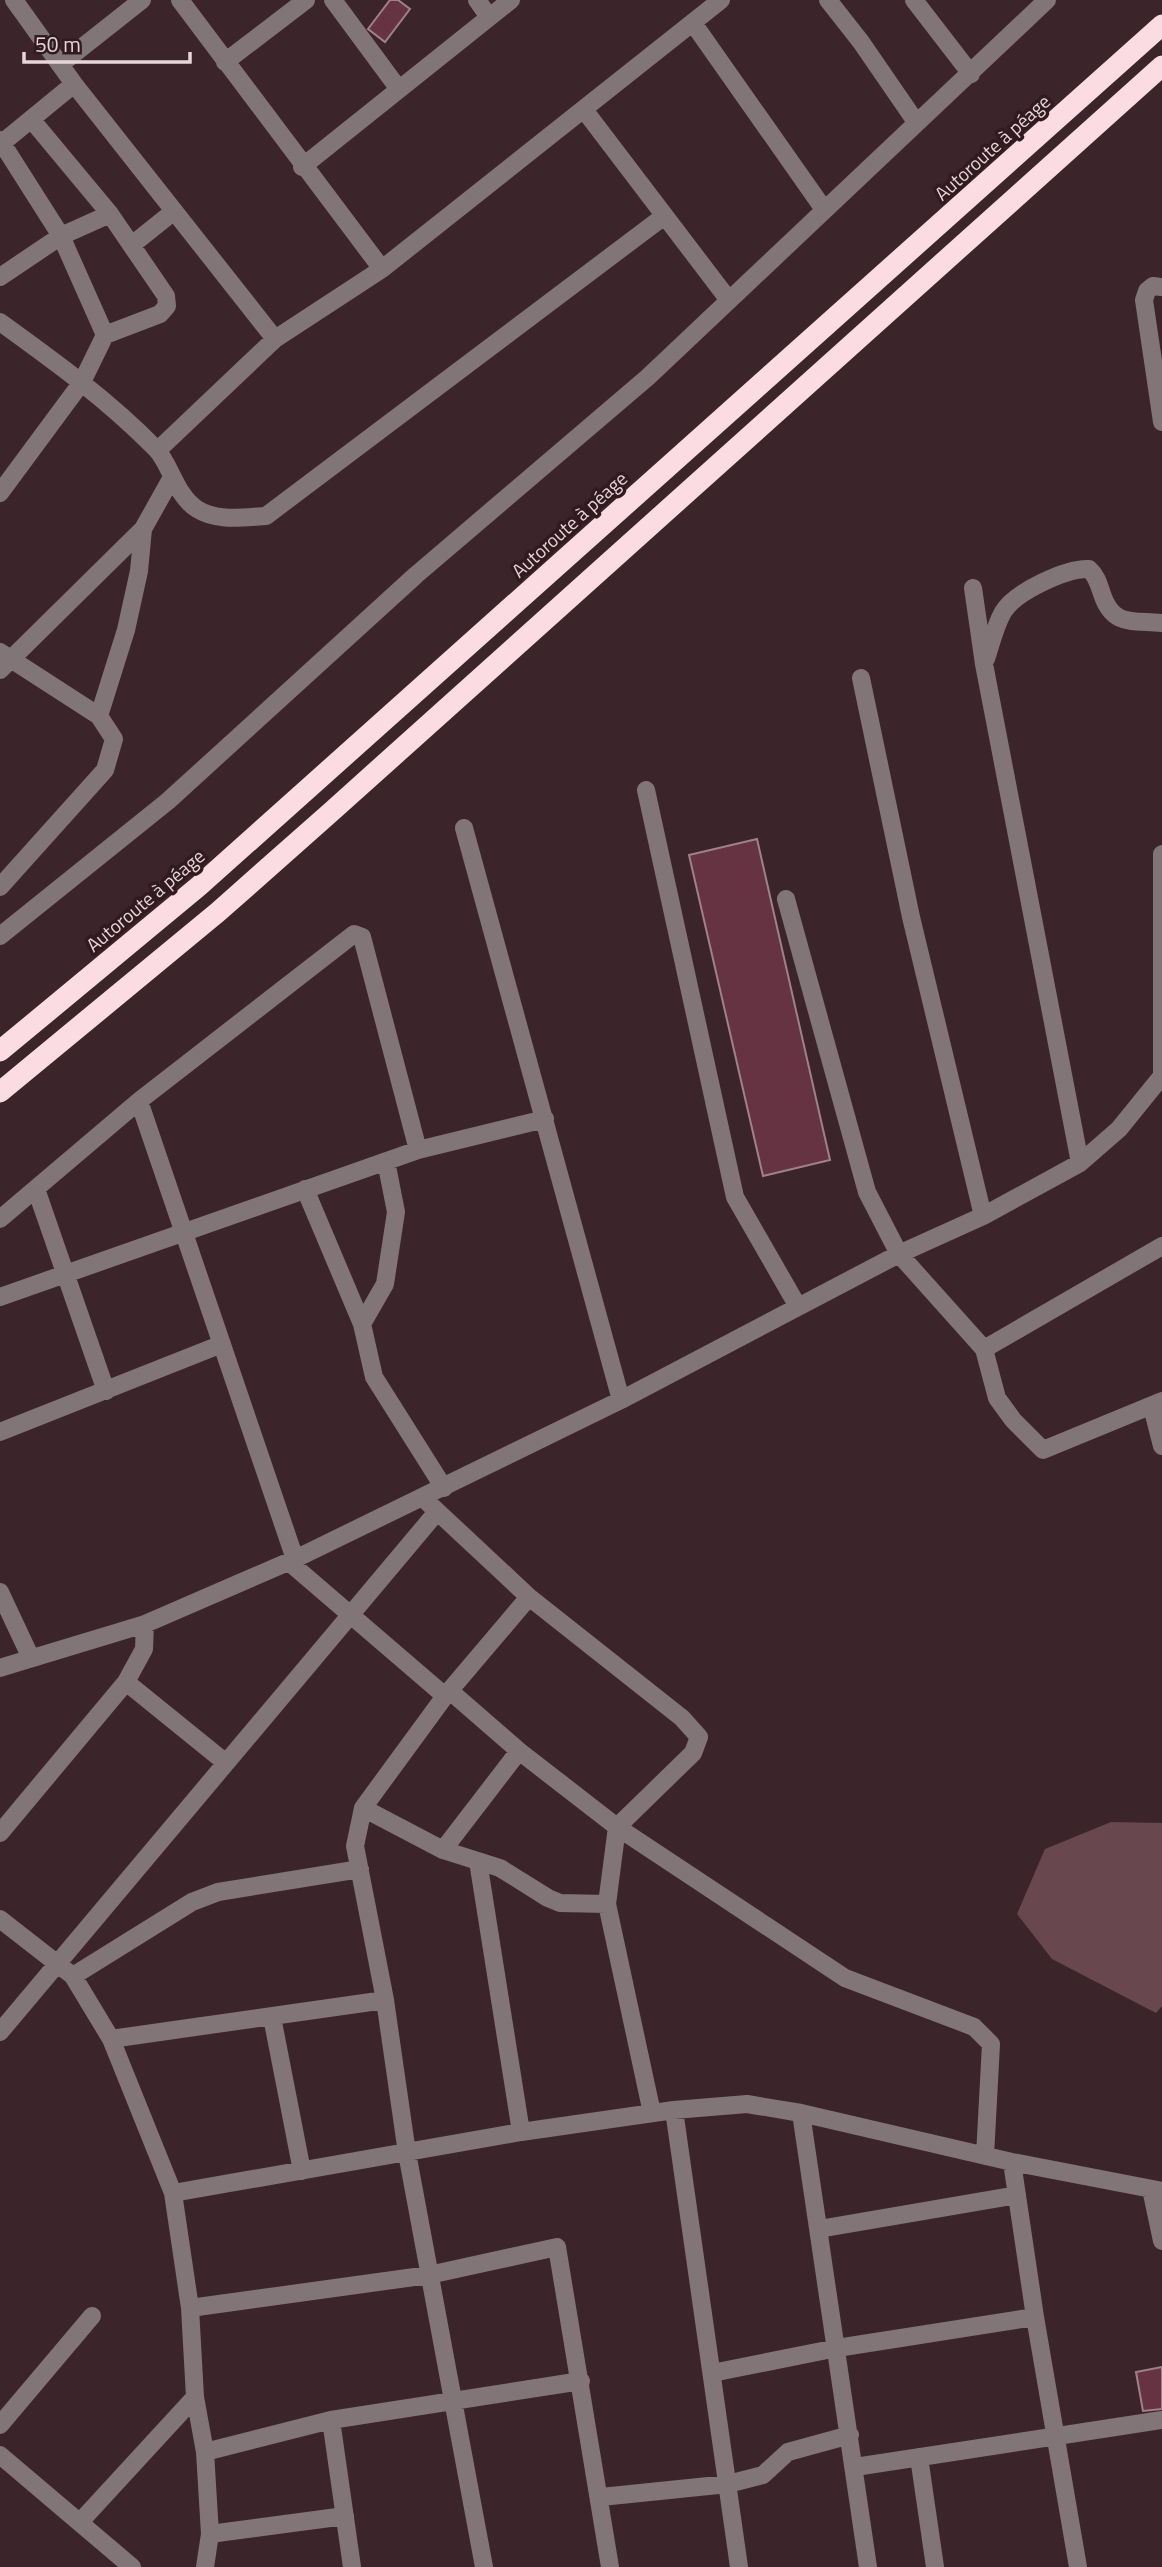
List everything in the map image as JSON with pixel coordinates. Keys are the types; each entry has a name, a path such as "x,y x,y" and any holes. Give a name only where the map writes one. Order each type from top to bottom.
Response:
{"highway":[{"name":"Autoroute à péage","path":"0,1051 199,886 1162,25"},
{"path":"0,1092 270,866 1162,66"}],"street":[{"path":"14,0 74,84 275,339"},
{"path":"61,64 142,0"},
{"path":"180,0 302,167 382,269"},
{"path":"225,62 306,0"},
{"path":"333,0 398,88"},
{"path":"477,0 489,17"},
{"path":"302,167 511,0"},
{"path":"158,450 275,339 382,269 585,111 721,0"},
{"path":"828,0 861,42 916,122"},
{"path":"914,0 971,74"},
{"path":"0,936 168,800 416,575 648,377 823,208 971,74 1046,0"},
{"path":"693,23 823,208"},
{"path":"74,84 1,141 61,236 105,335"},
{"path":"585,111 728,299"},
{"path":"0,493 82,382 105,335 160,314 167,306 166,296 132,244 31,119"},
{"path":"132,244 173,212"},
{"path":"0,277 61,236 110,214"},
{"path":"0,322 82,382 158,450 171,479 197,509 222,518 266,516 663,217"},
{"path":"1162,287 1153,286 1147,291 1144,300 1162,422"},
{"path":"0,887 105,770 114,739 99,716 3,660 144,529 171,479"},
{"path":"99,716 126,630 139,570 144,529"},
{"path":"984,664 1004,611 1040,583 1082,569 1089,569 1095,575 1108,610 1115,617 1162,623"},
{"path":"973,589 984,664 1080,1163"},
{"path":"861,678 911,917 983,1216"},
{"path":"646,790 736,1196 797,1305"},
{"path":"464,828 621,1400"},
{"path":"0,1668 30,1656 145,1624 292,1560 621,1400 797,1305 983,1216 1080,1163 1119,1129 1162,1077 1162,857"},
{"path":"786,900 867,1192 900,1254 984,1349 997,1398 1013,1420 1043,1450 1157,1404 1162,1446"},
{"path":"0,1219 139,1101 358,933 362,937 418,1150"},
{"path":"139,1101 292,1560 350,1615 617,1827 845,1978 974,2027 991,2044 985,2156"},
{"path":"0,1297 418,1150 545,1119"},
{"path":"362,1324 385,1284 396,1212 386,1161"},
{"path":"36,1189 106,1391"},
{"path":"306,1189 362,1324 374,1377 444,1488"},
{"path":"984,1349 1162,1246"},
{"path":"0,1432 222,1344"},
{"path":"423,1498 529,1597 682,1718 699,1737 693,1753 617,1827 607,1905 652,2113"},
{"path":"0,2032 436,1513"},
{"path":"0,1592 30,1656"},
{"path":"484,2567 407,2153 385,2000 355,1846 363,1808 447,1694 529,1597"},
{"path":"0,1833 126,1682 144,1649 145,1624"},
{"path":"126,1682 226,1763"},
{"path":"443,1850 519,1751"},
{"path":"363,1808 443,1850 500,1868 560,1903 607,1905"},
{"path":"478,1861 521,2132"},
{"path":"73,1976 192,1902 218,1892 360,1869"},
{"path":"0,1919 73,1976 111,2039 173,2193 190,2308 195,2397 205,2452 210,2534 205,2567"},
{"path":"111,2039 385,2000"},
{"path":"272,2017 302,2171"},
{"path":"173,2193 521,2132 674,2110 747,2104 801,2113 1012,2162 1157,2190 1162,2241"},
{"path":"674,2110 739,2567"},
{"path":"801,2113 855,2467 867,2567"},
{"path":"1012,2162 1035,2317 1078,2567"},
{"path":"819,2229 1017,2195"},
{"path":"190,2308 429,2274 557,2247 610,2567"},
{"path":"0,2425 92,2316"},
{"path":"712,2373 837,2348 1035,2317"},
{"path":"205,2452 331,2420 581,2381"},
{"path":"80,2522 195,2397"},
{"path":"331,2420 352,2567"},
{"path":"855,2467 1162,2420"},
{"path":"600,2497 728,2484 763,2475 788,2452 850,2435"},
{"path":"0,2455 132,2567"},
{"path":"919,2457 930,2566"},
{"path":"210,2534 345,2516"}],"shaded area":[{"path":"1111,1822 1162,1823 1162,2006 1156,2013 1052,1959 1017,1914 1045,1849"}],"building":[{"path":"390,0 398,0 410,9 385,42 368,29"},
{"path":"757,839 830,1160 763,1176 689,855"},
{"path":"1162,2367 1162,2409 1143,2411 1136,2372"}]}
